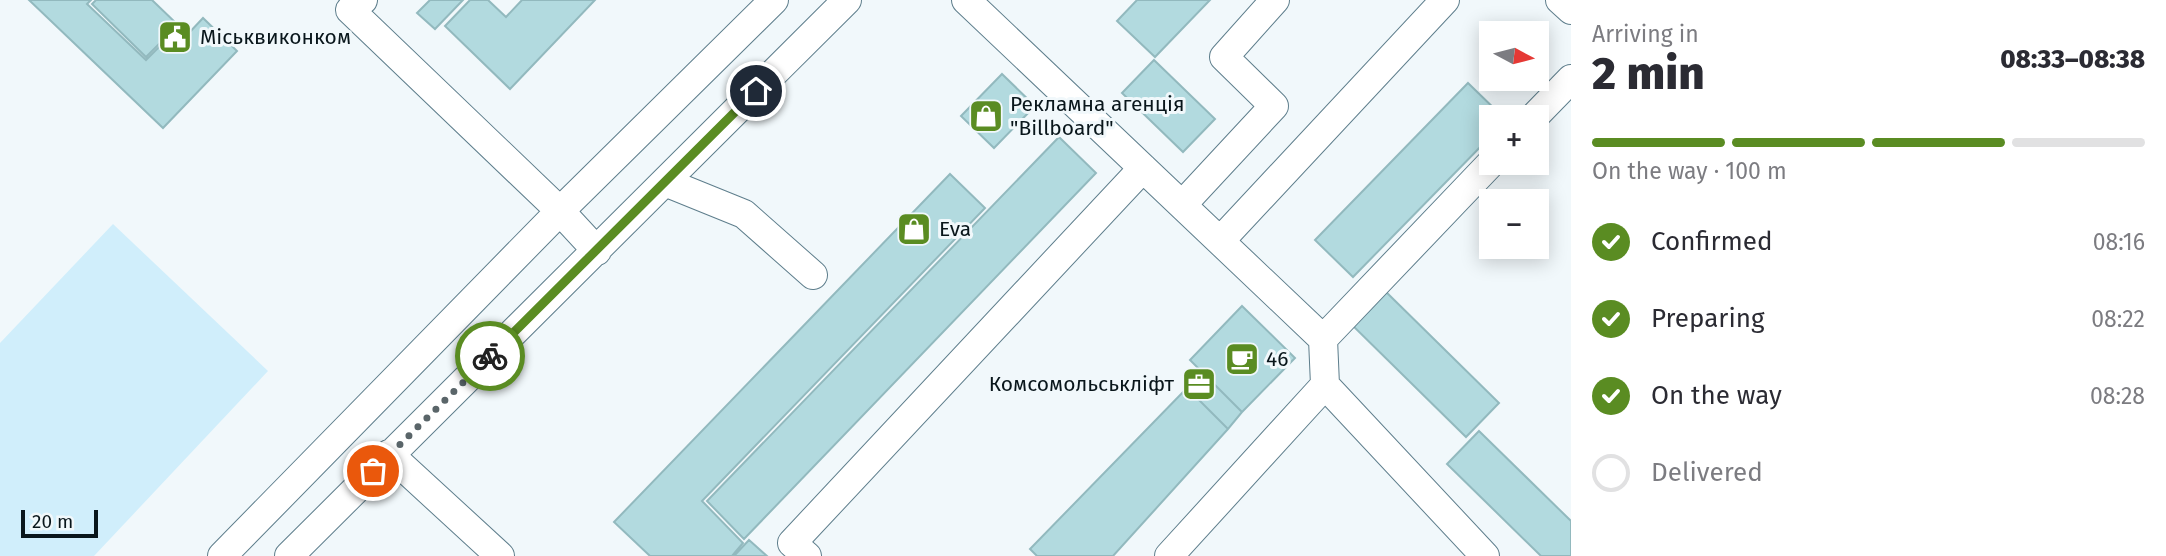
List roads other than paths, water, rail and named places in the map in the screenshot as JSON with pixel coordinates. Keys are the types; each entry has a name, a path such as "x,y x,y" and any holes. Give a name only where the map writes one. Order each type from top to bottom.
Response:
{"street":[{"path":"363,0 350,10 560,211 597,251"},
{"path":"222,556 560,211 774,0"},
{"path":"289,556 847,0"},
{"path":"966,0 1323,339 1325,385 1485,556"},
{"path":"1182,205 1274,106 1224,57 1275,0"},
{"path":"1220,241 1445,0"},
{"path":"1560,0 1571,10"},
{"path":"1546,105 1571,79"},
{"path":"807,556 792,542 1143,168"},
{"path":"1323,339 1480,175"},
{"path":"665,182 744,214 813,275"},
{"path":"1169,556 1325,385"},
{"path":"389,454 500,556"}],"place":[{"name":"Міськвиконком","path":"175,37"},
{"name":"Рекламна агенція \"Billboard\"","path":"986,116"},
{"name":"Eva","path":"914,229"},
{"name":"46","path":"1242,359"},
{"name":"Комсомольськліфт","path":"1199,384"}]}
